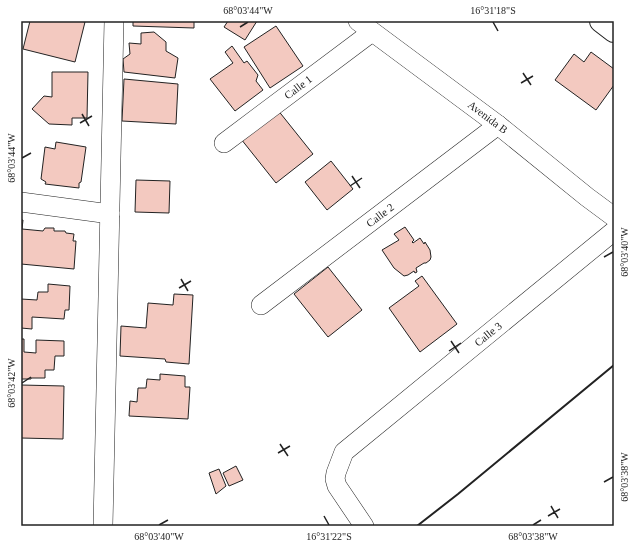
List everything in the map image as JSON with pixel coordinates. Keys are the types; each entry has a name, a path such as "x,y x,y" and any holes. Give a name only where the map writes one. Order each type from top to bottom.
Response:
{"street":[{"path":"103,526 114,21"},
{"path":"601,21 614,30"},
{"name":"Avenida B","path":"365,26 498,125 614,217"},
{"name":"Calle 1","path":"224,143 365,26"},
{"name":"Calle 2","path":"261,305 498,125"},
{"path":"21,202 110,214"},
{"name":"Calle 3","path":"364,526 337,486 335,479 344,452 614,231"}],"building":[{"path":"30,21 85,22 75,62 23,49"},
{"path":"133,21 194,21 194,28 133,26"},
{"path":"228,21 257,21 245,40 224,27"},
{"path":"276,26 303,66 270,88 244,47"},
{"path":"154,32 166,42 166,51 178,58 175,78 124,72 123,59 130,54 129,43 141,44 141,33"},
{"path":"232,46 244,63 247,61 258,75 256,81 263,90 235,111 210,79 233,63 225,52"},
{"path":"591,52 614,69 614,85 596,110 555,80 574,54 584,62"},
{"path":"52,72 88,72 87,118 72,118 72,125 49,124 32,109 44,96 52,97"},
{"path":"124,79 178,84 176,124 122,121"},
{"path":"277,109 313,154 276,183 241,139"},
{"path":"56,142 86,147 79,188 45,184 46,182 41,179 45,147 55,149"},
{"path":"331,161 353,189 327,210 305,182"},
{"path":"136,180 170,181 169,213 135,212"},
{"path":"21,220 23,220 22,229 43,231 45,228 54,228 54,231 65,231 66,233 74,234 73,241 76,241 74,269 21,264"},
{"path":"405,227 414,240 412,242 413,243 420,238 424,244 425,242 430,250 431,257 426,263 416,268 417,272 415,273 414,271 404,276 394,268 382,250 399,240 394,234"},
{"path":"328,267 362,310 328,337 294,294"},
{"path":"422,276 457,324 420,352 389,308 419,286 415,281"},
{"path":"48,284 70,286 69,310 65,310 64,319 32,317 32,329 21,328 21,299 37,300 38,292 48,292"},
{"path":"174,294 193,295 189,364 166,362 165,359 120,356 121,326 146,328 148,303 173,305"},
{"path":"21,339 24,339 24,352 36,353 36,340 64,341 64,356 55,356 54,370 45,370 45,378 21,379"},
{"path":"160,374 185,376 185,387 190,387 188,419 129,416 130,401 137,402 138,388 146,388 147,379 160,380"},
{"path":"21,385 64,386 63,439 21,438"},
{"path":"236,466 243,480 229,486 223,473"},
{"path":"219,469 226,486 216,494 209,473"}],"wall":[{"path":"417,526 614,365"}]}
